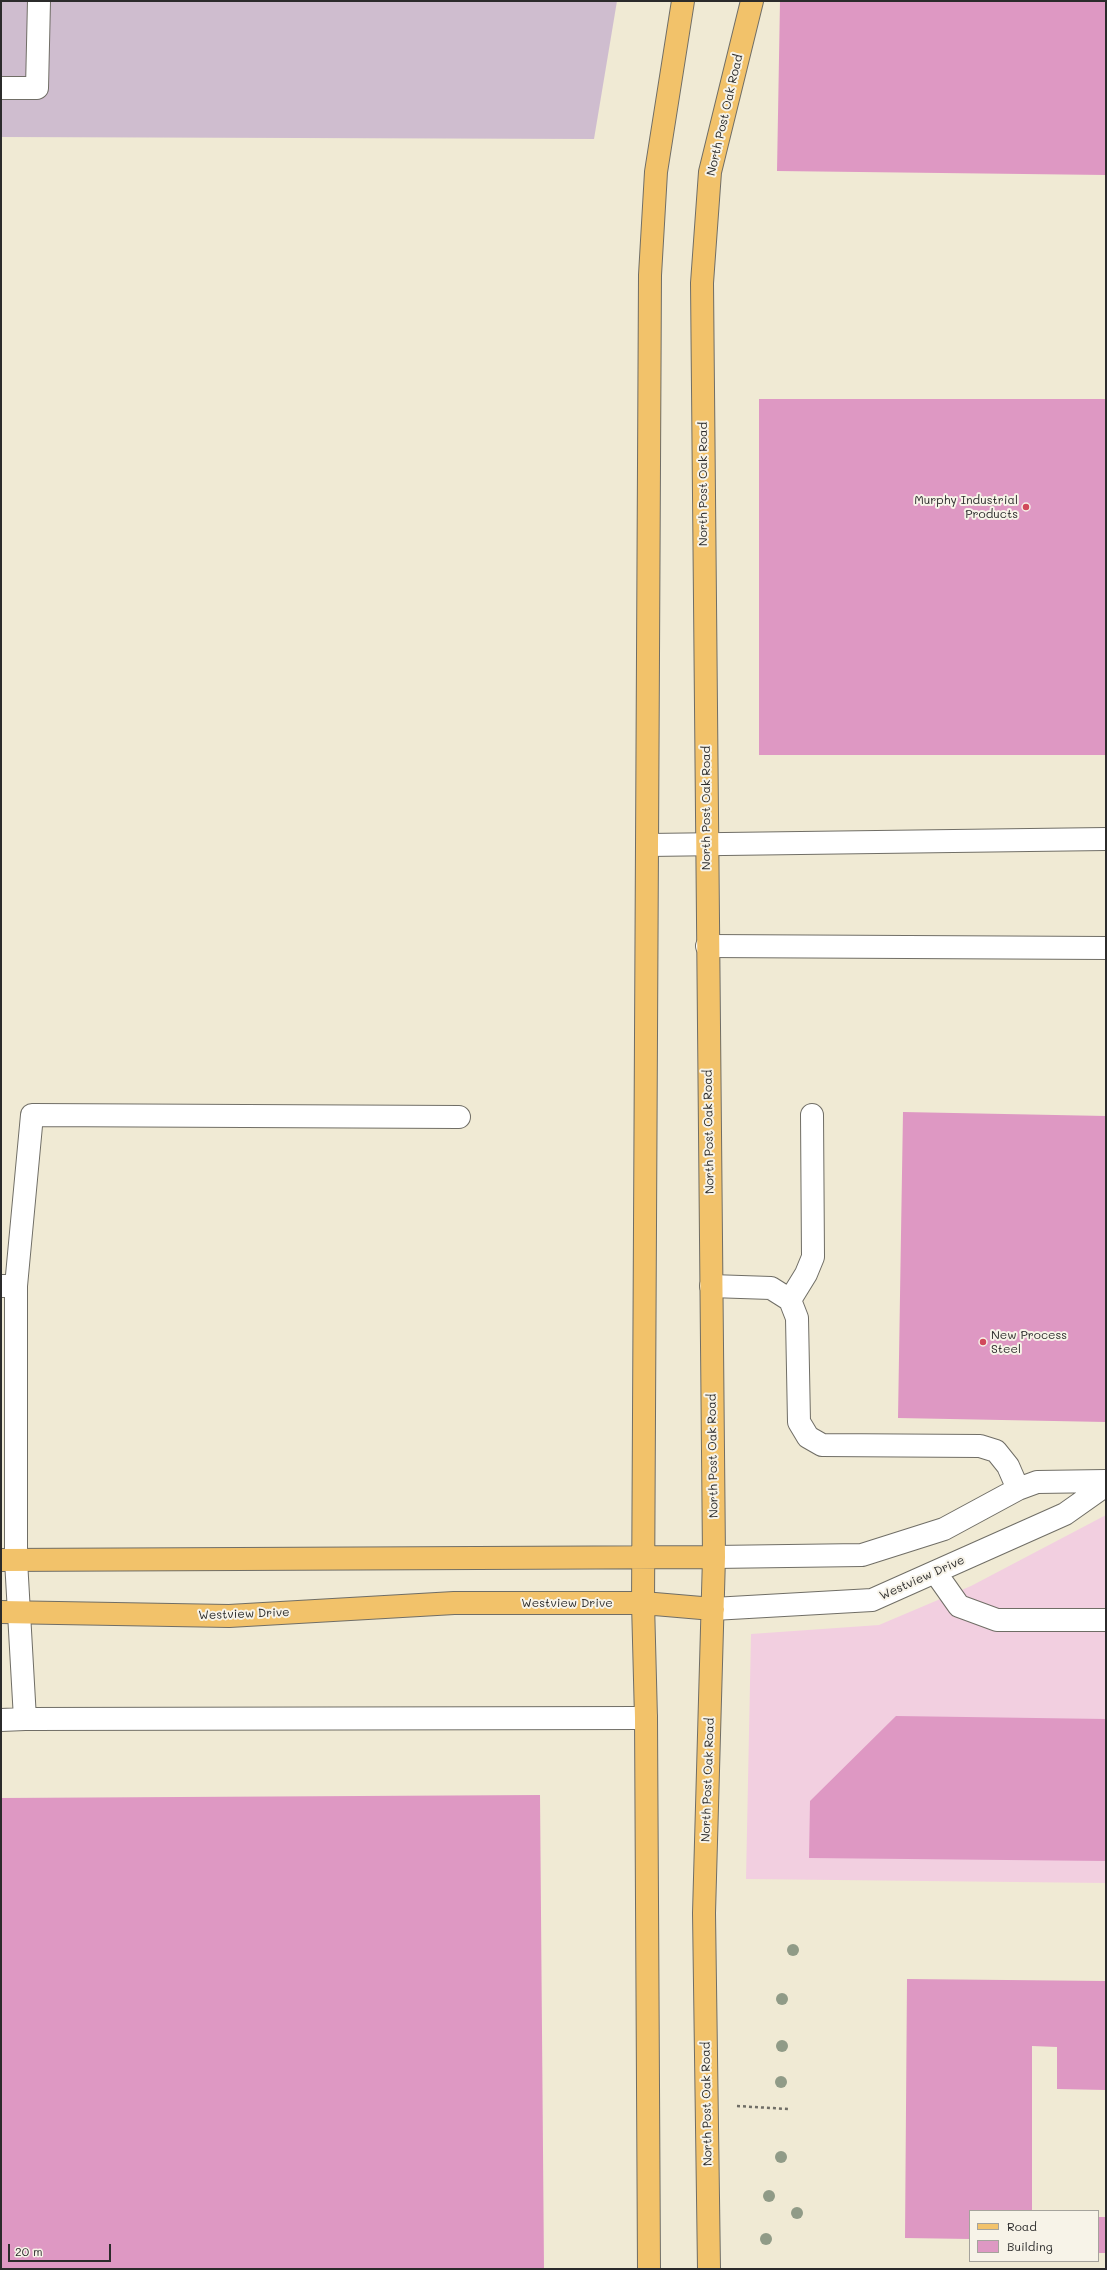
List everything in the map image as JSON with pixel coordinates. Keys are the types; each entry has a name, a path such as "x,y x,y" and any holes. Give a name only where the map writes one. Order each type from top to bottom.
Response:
{"main road":[{"path":"649,2269 646,1718 643,1603 650,275 656,172 683,1"},
{"name":"North Post Oak Road","path":"709,2269 704,1913 714,1557 706,844 702,283 710,172 752,1"},
{"path":"9,1560 714,1557"},
{"name":"Westview Drive","path":"9,1612 229,1616 454,1603 643,1603 713,1609"}],"street":[{"path":"1,88 36,88 39,1"},
{"path":"648,845 1106,839"},
{"path":"707,946 1106,948"},
{"path":"25,1719 9,1612 8,1286 32,1115 459,1117"},
{"path":"790,1300 806,1274 813,1257 812,1115"},
{"path":"711,1286 771,1288 790,1300 796,1318 799,1422 808,1436 822,1445 980,1446 996,1451 1008,1466 1018,1489"},
{"path":"714,1557 862,1555 944,1529 1018,1489 1037,1482 1106,1481"},
{"name":"Westview Drive","path":"713,1609 872,1600 1065,1514 1106,1485"},
{"path":"935,1572 960,1606 997,1620 1106,1620"},
{"path":"1,1720 646,1718"}],"path":[{"path":"733,2106 788,2109"}],"shaded area":[{"path":"1,1 617,1 594,139 1,137"},
{"path":"1106,1515 1106,1883 746,1879 751,1634 879,1625 971,1586"}],"building":[{"path":"780,1 1106,1 1106,175 777,171"},
{"path":"759,399 1106,399 1106,755 759,755"},
{"path":"903,1112 1106,1116 1106,1422 898,1418"},
{"path":"896,1716 1106,1719 1106,1861 809,1858 810,1801"},
{"path":"540,1795 544,2269 1,2269 1,1798"},
{"path":"907,1979 1106,1981 1106,2090 1057,2089 1057,2047 1032,2046 1032,2210 969,2210 969,2239 905,2238"},
{"path":"1099,2217 1106,2217 1106,2253 1099,2253"}],"place":[{"name":"Murphy Industrial Products","path":"1026,507"},
{"name":"New Process Steel","path":"983,1342"}]}
